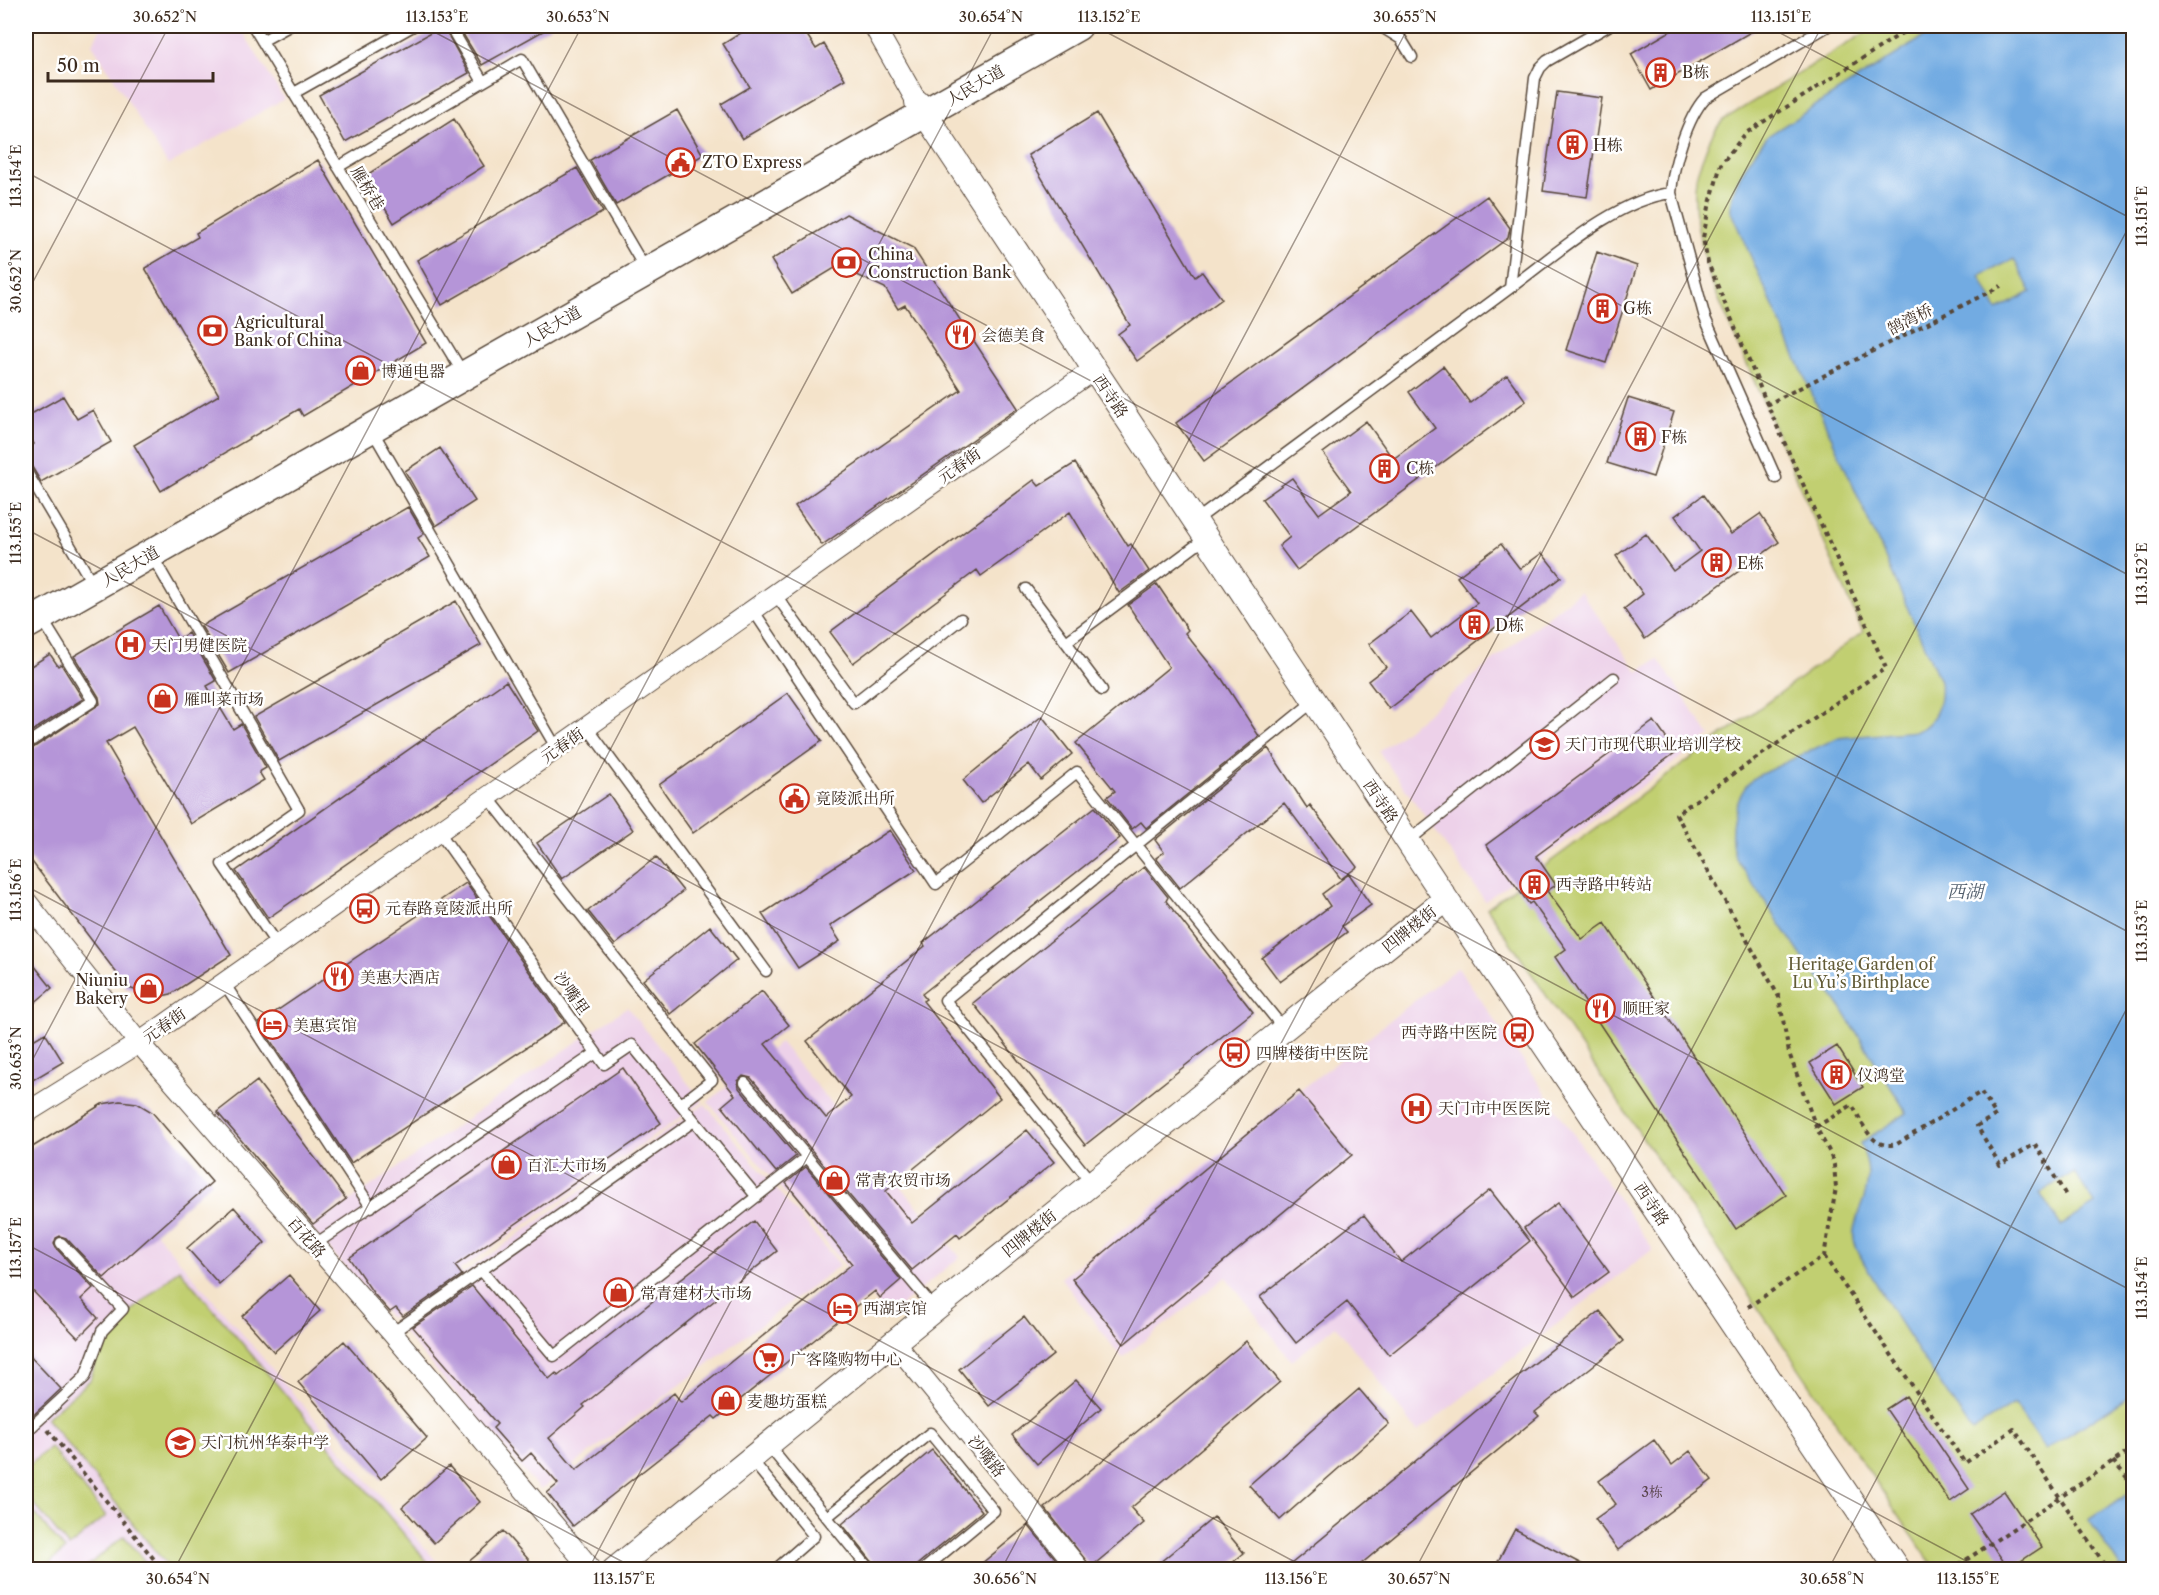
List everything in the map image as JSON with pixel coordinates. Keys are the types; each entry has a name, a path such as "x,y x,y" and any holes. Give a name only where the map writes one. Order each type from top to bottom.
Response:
{"main road":[{"name":"人民大道","path":"30,617 151,554 371,429 921,108 1049,26"},
{"name":"人民大道","path":"30,617 87,574 640,260 1078,26"}],"street":[{"name":"西寺路","path":"874,26 921,108 1093,370 1898,1569"},
{"name":"元春街","path":"26,1113 139,1042 224,983 1093,370"},
{"name":"四牌楼街","path":"614,1569 1446,899"},
{"name":"百花路","path":"26,901 139,1042 392,1333 592,1569"},
{"name":"沙嘴路","path":"894,1342 1080,1569"}],"lane":[{"name":"雁桥巷","path":"253,26 458,365"},
{"path":"262,41 290,26"},
{"path":"294,93 413,26"},
{"path":"450,26 483,82"},
{"path":"1380,26 1401,39 1412,57"},
{"path":"1510,288 1535,78 1547,61 1608,26"},
{"path":"1776,478 1705,318 1671,192 1672,179 1692,116 1705,98 1828,26"},
{"path":"338,167 522,59 640,260"},
{"path":"1065,642 1200,530 1510,288 1615,213 1655,195 1671,192"},
{"path":"371,429 557,748"},
{"path":"26,471 87,574"},
{"path":"151,554 299,810 222,864 277,945"},
{"path":"1026,589 1102,690"},
{"path":"775,594 854,703 962,619"},
{"path":"753,610 936,884 1077,772 1284,1029"},
{"path":"26,744 93,701 30,617"},
{"path":"1408,841 1614,678"},
{"path":"1092,1183 945,1000 1314,701"},
{"path":"587,727 766,971"},
{"path":"488,797 712,1080 681,1104"},
{"name":"沙嘴里","path":"439,832 596,1053"},
{"path":"224,983 371,1207"},
{"path":"314,1245 596,1053 604,1064 632,1045 757,1197"},
{"path":"745,1083 935,1309"},
{"path":"392,1333 694,1121"},
{"path":"481,1270 554,1356 807,1157"},
{"path":"26,1432 85,1377 102,1331 123,1309 62,1243"},
{"path":"827,1517 930,1433 994,1511 923,1569"},
{"path":"759,1452 827,1517 870,1569"},
{"path":"759,1452 814,1536 775,1569"}],"path":[{"path":"1913,26 1746,133 1721,164 1703,238 1708,263 1767,404 1886,668 1676,814 1779,997 1788,1053 1816,1127 1830,1153 1836,1188 1824,1256 1965,1463 2014,1429 2105,1565 2098,1569"},
{"name":"鹄湾桥","path":"1748,414 2001,286"},
{"path":"1816,1127 1852,1105 1871,1136 1880,1145 1888,1146 1897,1144 1981,1092 1996,1115 1977,1126 2000,1166 2035,1144 2067,1197"},
{"path":"1730,1320 1824,1256"},
{"path":"39,1420 163,1569"},
{"path":"1951,1569 2133,1448"},
{"path":"2113,1461 2133,1486"}],"shaded area":[{"path":"102,26 239,26 284,99 168,165 92,44"},
{"name":"天门市现代职业培训学校","path":"1580,591 1638,672 1658,659 1710,736 1485,901 1379,752"},
{"name":"天门市中医医院","path":"1458,967 1653,1249 1418,1432 1336,1326 1292,1361 1226,1277 1122,1358 1061,1278"},
{"name":"百汇大市场","path":"627,1007 703,1102 390,1318 311,1228"},
{"name":"常青农贸市场","path":"780,1042 960,1257 888,1316 708,1102"},
{"name":"常青建材大市场","path":"705,1104 840,1265 540,1490 394,1322"},
{"name":"天门杭州华泰中学","path":"113,1183 443,1569 26,1569 26,1262"}],"green space":[{"name":"西湖","path":"1876,26 2133,26 2133,1569 1935,1569 1487,908 1863,632 1710,279 1698,229 1695,191 1697,172 1710,139 1723,120"},
{"name":"天门杭州华泰中学","path":"179,1269 432,1567 430,1570 170,1569 46,1418 90,1380 97,1357 114,1327"},
{"path":"50,1447 106,1516 69,1547 26,1494 26,1468"},
{"path":"26,1503 65,1550 42,1569 26,1569"},
{"path":"124,1536 151,1569 88,1569 86,1567"}],"water":[{"name":"西湖","path":"1941,26 2133,26 2133,1394 2045,1450 2014,1404 1972,1431 1923,1359 1861,1258 1854,1240 1854,1232 1866,1192 1868,1176 1866,1160 1860,1143 1907,1113 1837,1001 1805,961 1735,857 1732,837 1734,814 1742,793 1755,777 1837,738 1917,731 1934,717 1940,696 1940,681 1731,212 1731,202 1743,170 1769,135","holes":["2014,259 2031,292 1997,310 1980,276","2074,1172 2095,1204 2061,1226 2040,1193"]},
{"path":"2133,1491 2133,1569 2121,1569 2089,1520"}],"building":[{"path":"443,26 469,73 345,142 319,95"},
{"path":"458,26 552,26 482,65"},
{"path":"752,26 801,26 816,49 824,44 845,79 742,139 721,104 750,87 723,44"},
{"name":"B栋","path":"1679,26 1761,26 1651,90 1631,54"},
{"name":"H栋","path":"1557,92 1602,98 1587,197 1543,191"},
{"path":"677,110 703,155 616,205 590,160"},
{"path":"1097,113 1195,277 1202,272 1222,299 1137,361 1118,334 1130,325 1028,155"},
{"path":"454,119 484,166 394,223 365,176"},
{"path":"318,160 426,343 303,416 299,409 161,491 134,445 219,395 145,268 198,237 196,233"},
{"path":"577,168 603,212 442,305 417,260"},
{"path":"1487,196 1510,228 1508,238 1204,461 1176,423"},
{"path":"846,214 913,248 1018,408 822,545 795,506 961,390 905,305 898,309 885,288 838,266 792,294 771,260"},
{"name":"G栋","path":"1597,252 1637,266 1606,363 1566,350"},
{"name":"C栋","path":"1443,366 1470,403 1507,375 1526,401 1297,570 1279,546 1290,537 1262,499 1292,478 1319,514 1351,491 1323,453 1366,421 1393,459 1435,428 1409,392"},
{"path":"63,396 77,419 93,410 111,442 41,482 26,461 26,449 34,444 26,430 26,417"},
{"name":"F栋","path":"1628,398 1674,412 1653,477 1607,463"},
{"path":"440,448 475,501 436,526 405,471"},
{"path":"1075,463 1128,546 1131,544 1149,571 1119,593 1070,512 981,576 977,570 853,663 830,632 1034,480 1039,486"},
{"name":"E栋","path":"1703,495 1731,534 1760,514 1779,542 1645,639 1624,609 1643,594 1616,556 1646,534 1673,571 1700,551 1675,516"},
{"path":"408,507 424,534 418,538 430,557 229,673 201,626"},
{"name":"D栋","path":"1501,544 1520,569 1542,553 1561,577 1389,709 1368,681 1386,667 1369,644 1411,612 1431,638 1477,603 1457,577"},
{"path":"1157,584 1188,630 1185,633 1222,679 1259,736 1146,828 1141,822 1132,829 1107,797 1115,791 1076,743 1169,667 1128,605"},
{"path":"456,601 481,645 279,761 254,717"},
{"path":"159,606 178,639 188,633 216,681 207,686 233,729 241,724 266,768 259,772 264,780 191,824 133,727 106,743 231,955 171,994 157,997 125,987 26,854 26,751 100,704 99,697 74,656"},
{"path":"50,654 58,666 61,664 83,699 26,735 26,669"},
{"path":"506,681 538,731 268,918 236,871"},
{"path":"788,693 822,741 693,833 659,785"},
{"path":"1042,716 1072,754 1041,780 1029,764 981,803 963,780"},
{"path":"1654,721 1676,752 1536,856 1556,885 1547,891 1582,939 1605,923 1786,1195 1736,1229 1555,957 1566,949 1532,902 1529,904 1486,845"},
{"path":"1268,748 1307,808 1310,805 1357,867 1341,879 1284,803 1180,888 1156,858 1164,852 1155,840"},
{"path":"609,794 633,830 562,879 537,843"},
{"path":"1095,807 1120,838 922,994 926,999 923,1001 1000,1098 886,1191 912,1223 1027,1130 1054,1162 960,1238 957,1234 912,1270 751,1078 743,1076 738,1081 739,1088 796,1156 776,1172 722,1106 735,1095 695,1044 762,991 789,1025 765,1044 826,1118 851,1097 807,1041 925,946 923,943"},
{"path":"890,830 916,870 830,926 840,941 798,968 762,914"},
{"path":"656,857 683,891 615,945 588,911"},
{"path":"1144,867 1168,897 1166,901 1253,1012 1085,1145 973,1003"},
{"path":"1349,874 1371,905 1342,926 1347,932 1280,982 1262,958 1330,906 1322,894"},
{"path":"466,883 565,1022 351,1163 259,1023"},
{"path":"710,926 737,960 670,1014 643,980"},
{"path":"26,955 52,988 26,1010"},
{"path":"45,1033 63,1062 26,1084 26,1044"},
{"name":"仪鸿堂","path":"1837,1046 1863,1087 1836,1104 1810,1063"},
{"path":"623,1068 661,1123 455,1266 462,1275 403,1316 396,1308 390,1312 374,1294 349,1258"},
{"path":"257,1081 346,1199 313,1224 217,1112"},
{"path":"1299,1091 1352,1155 1124,1344 1072,1279"},
{"path":"120,1101 137,1103 152,1112 212,1182 104,1278 66,1238 60,1236 56,1238 54,1244 56,1248 93,1288 81,1299 98,1318 78,1338 26,1284 26,1151 102,1104"},
{"path":"806,1167 901,1280 880,1298 875,1291 716,1419 713,1416 573,1526 547,1493 558,1484 531,1453 522,1461 493,1428 497,1424 413,1327 472,1286 549,1379 556,1373 558,1376 754,1221 777,1251 583,1405 585,1407 549,1438 576,1470 674,1393 681,1402 852,1264 786,1183"},
{"path":"1490,1190 1530,1241 1389,1355 1347,1302 1296,1343 1260,1297 1364,1215 1401,1262"},
{"path":"1558,1203 1609,1272 1575,1297 1524,1228"},
{"path":"234,1207 265,1243 219,1284 187,1248"},
{"path":"289,1275 320,1311 274,1352 242,1316"},
{"path":"1600,1311 1624,1341 1535,1412 1539,1416 1355,1569 1285,1569 1511,1382"},
{"path":"1024,1317 1053,1355 989,1406 959,1369"},
{"path":"344,1341 427,1438 381,1479 298,1382"},
{"path":"1246,1341 1280,1382 1131,1508 1144,1523 1091,1567 1045,1508"},
{"path":"26,1352 61,1389 26,1422"},
{"path":"1076,1380 1101,1408 1037,1464 1012,1435"},
{"path":"1359,1389 1389,1424 1280,1520 1249,1485"},
{"path":"1906,1396 1969,1489 1950,1502 1886,1409"},
{"path":"1654,1440 1672,1465 1690,1451 1712,1480 1618,1550 1595,1519 1616,1504 1599,1481"},
{"path":"932,1450 982,1511 918,1564 916,1569 878,1569 842,1524"},
{"path":"449,1466 480,1502 434,1543 402,1507"},
{"path":"2004,1491 2042,1547 2009,1569 1970,1514"},
{"path":"1214,1517 1244,1553 1225,1569 1152,1569"},
{"path":"1028,1525 1064,1569 975,1569"},
{"path":"1515,1529 1591,1569 1494,1569"},
{"path":"503,1531 537,1569 460,1569 479,1553"}],"place":[{"name":"B栋","path":"1661,72"},
{"name":"H栋","path":"1572,145"},
{"name":"ZTO Express","path":"681,162"},
{"name":"China Construction Bank","path":"847,263"},
{"name":"G栋","path":"1602,308"},
{"name":"Agricultural Bank of China","path":"213,331"},
{"name":"会德美食","path":"960,335"},
{"name":"博通电器","path":"360,371"},
{"name":"F栋","path":"1640,437"},
{"name":"C栋","path":"1385,468"},
{"name":"E栋","path":"1716,563"},
{"name":"D栋","path":"1474,625"},
{"name":"天门男健医院","path":"130,645"},
{"name":"雁叫菜市场","path":"163,699"},
{"name":"天门市现代职业培训学校","path":"1544,744"},
{"name":"竟陵派出所","path":"794,798"},
{"name":"西寺路中转站","path":"1535,884"},
{"name":"元春路竟陵派出所","path":"364,908"},
{"name":"美惠大酒店","path":"339,977"},
{"name":"Niuniu Bakery","path":"149,989"},
{"name":"顺旺家","path":"1601,1008"},
{"name":"美惠宾馆","path":"272,1025"},
{"name":"西寺路中医院","path":"1518,1032"},
{"name":"四牌楼街中医院","path":"1235,1053"},
{"name":"仪鸿堂","path":"1836,1075"},
{"name":"天门市中医医院","path":"1417,1108"},
{"name":"百汇大市场","path":"506,1165"},
{"name":"常青农贸市场","path":"834,1180"},
{"name":"常青建材大市场","path":"619,1293"},
{"name":"西湖宾馆","path":"842,1308"},
{"name":"广客隆购物中心","path":"769,1359"},
{"name":"麦趣坊蛋糕","path":"726,1401"},
{"name":"天门杭州华泰中学","path":"180,1442"}],"park label":[{"name":"Heritage Garden of Lu Yu’s Birthplace","path":"1861,973"}]}
